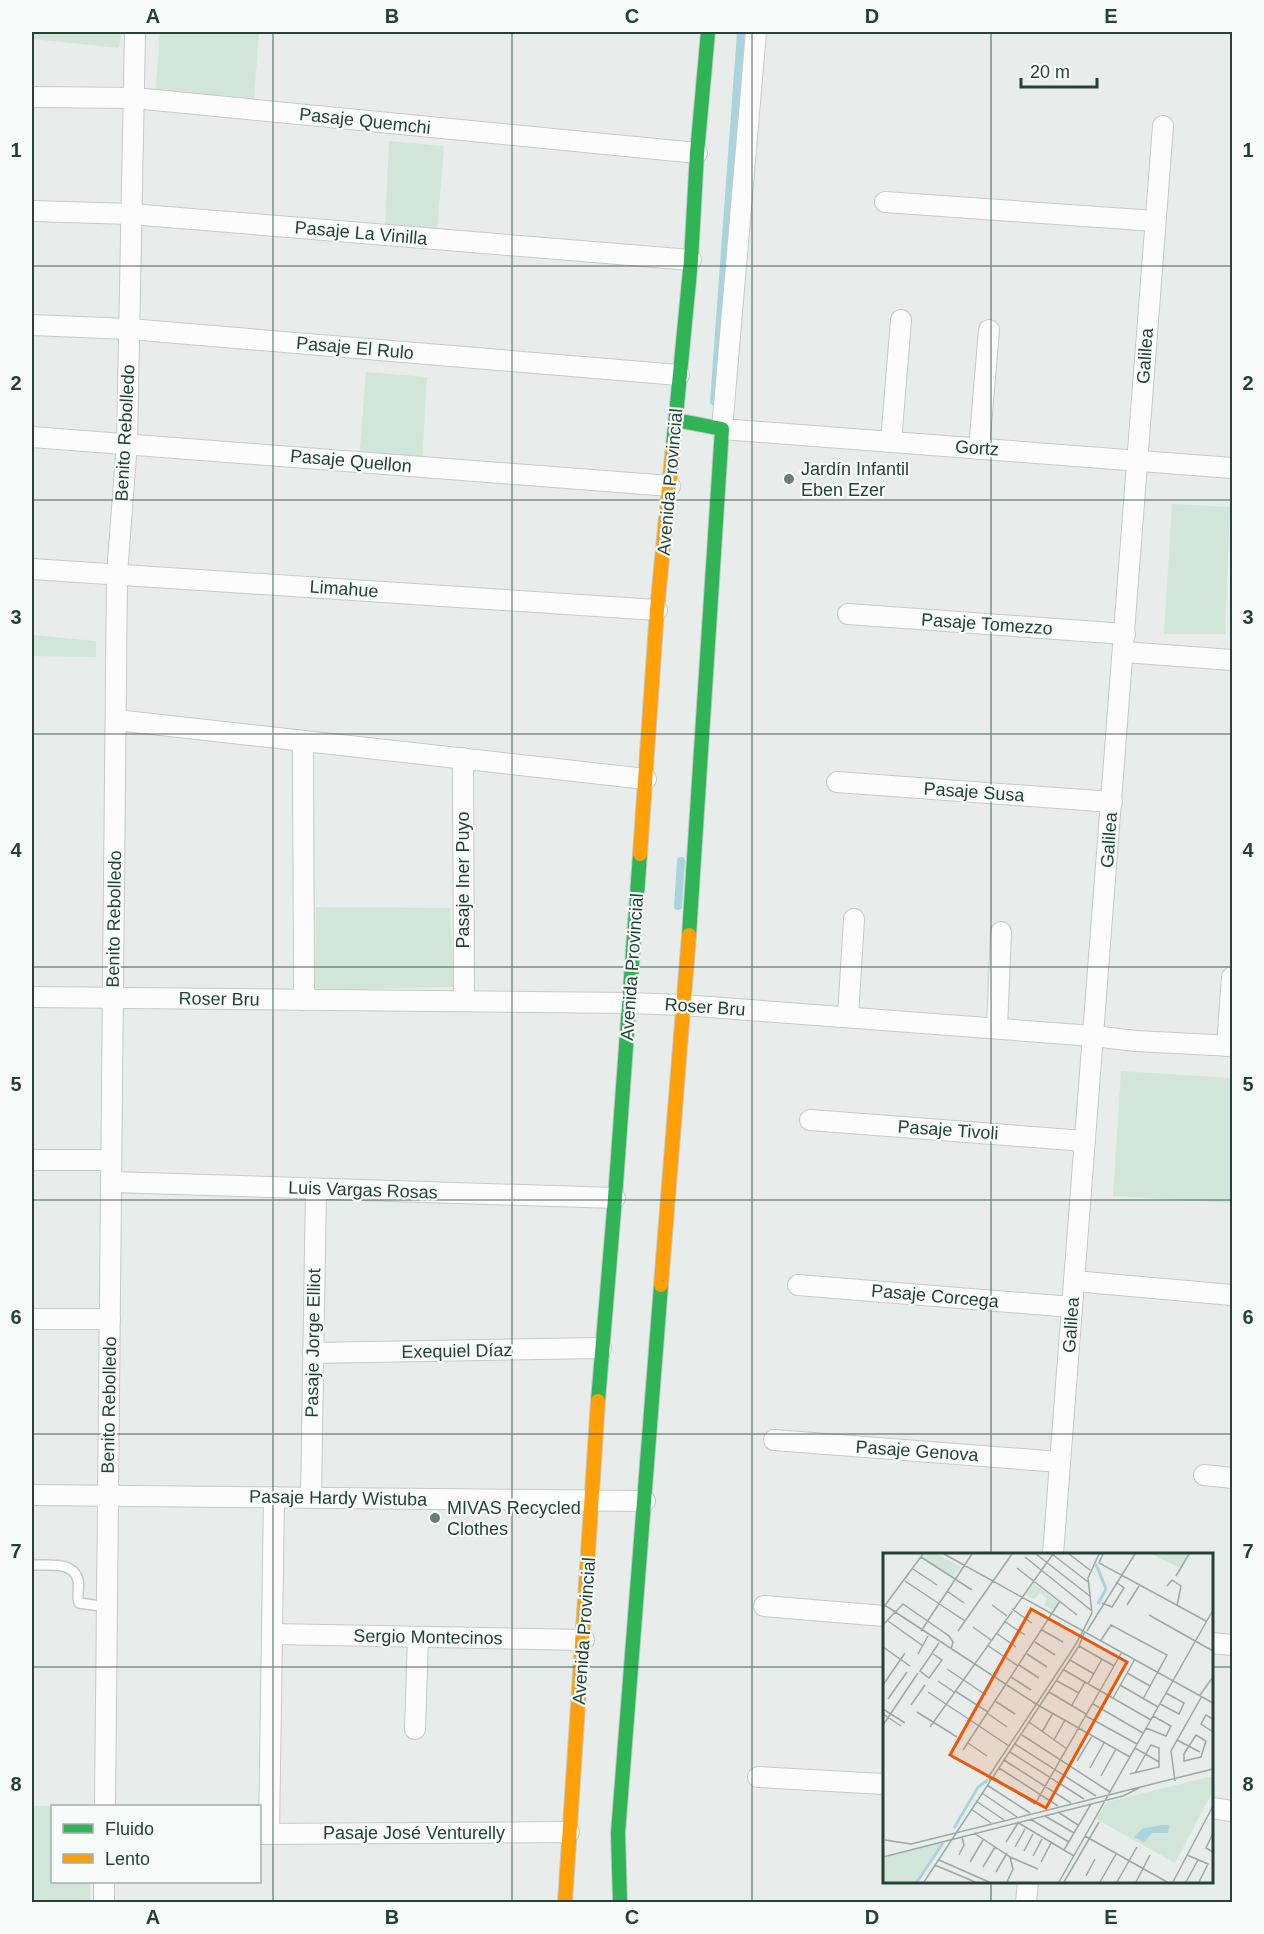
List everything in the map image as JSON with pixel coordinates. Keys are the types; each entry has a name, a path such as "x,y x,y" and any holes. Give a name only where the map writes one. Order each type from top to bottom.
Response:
{"street":[{"name":"Benito Rebolledo","path":"105,1805 117,574 127,443 135,32"},
{"name":"Avenida Provincial","path":"566,1902 601,1348 630,1003 657,610 691,260 697,153 708,32"},
{"path":"620,1902 618,1833 683,1005 722,429 756,32"},
{"name":"Pasaje Quemchi","path":"32,97 134,98 697,153"},
{"name":"Galilea","path":"1053,1553 1125,643 1163,126"},
{"path":"885,202 1155,221"},
{"name":"Pasaje La Vinilla","path":"32,211 131,214 691,260"},
{"path":"891,442 901,320"},
{"name":"Pasaje El Rulo","path":"32,325 129,329 679,375"},
{"path":"979,448 989,330"},
{"path":"676,420 722,429"},
{"name":"Gortz","path":"722,429 1233,468"},
{"name":"Pasaje Quellon","path":"32,437 670,486"},
{"name":"Limahue","path":"32,568 657,610"},
{"name":"Pasaje Tomezzo","path":"848,614 1125,643 1233,660"},
{"path":"116,720 646,779"},
{"path":"303,741 304,1000"},
{"name":"Pasaje Iner Puyo","path":"463,758 464,1001"},
{"name":"Pasaje Susa","path":"837,782 1112,802"},
{"path":"848,1017 854,919"},
{"path":"997,1028 1001,932"},
{"path":"1230,1046 1233,976"},
{"name":"Roser Bru","path":"32,997 683,1005 997,1028 1136,1041 1230,1046"},
{"name":"Pasaje Tivoli","path":"810,1120 1085,1141"},
{"path":"32,1160 111,1160"},
{"name":"Luis Vargas Rosas","path":"111,1182 615,1198"},
{"name":"Pasaje Jorge Elliot","path":"311,1497 316,1189"},
{"path":"1074,1281 1233,1295"},
{"name":"Pasaje Corcega","path":"798,1285 1072,1308"},
{"path":"32,1319 110,1319"},
{"name":"Exequiel Díaz","path":"313,1353 601,1348"},
{"name":"Pasaje Genova","path":"774,1440 1060,1462"},
{"path":"1204,1475 1233,1478"},
{"name":"Pasaje Hardy Wistuba","path":"32,1495 645,1500"},
{"path":"264,1834 272,1634 274,1497"},
{"path":"764,1606 883,1616"},
{"name":"Sergio Montecinos","path":"272,1634 584,1640"},
{"path":"416,1729 418,1637"},
{"path":"1213,1642 1233,1645"},
{"path":"758,1777 883,1784"},
{"path":"1213,1808 1233,1810"},
{"name":"Pasaje José Venturelly","path":"264,1834 569,1832"},
{"path":"104,1883 104,1902"},
{"path":"1026,1902 1028,1883"}],"lane":[{"path":"32,1565 67,1566 79,1581 77,1600 79,1603 107,1607"}],"green space":[{"path":"32,32 122,32 119,48 32,39"},
{"path":"160,32 259,32 254,100 155,98"},
{"path":"389,141 444,146 437,232 385,227"},
{"path":"366,372 427,377 422,464 359,461"},
{"path":"1172,504 1230,507 1225,634 1164,634"},
{"path":"32,635 96,641 96,657 32,656"},
{"path":"316,907 450,908 454,987 315,990"},
{"path":"1121,1071 1232,1078 1232,1203 1113,1196"},
{"path":"32,1806 51,1806 51,1883 90,1883 90,1902 32,1902"}],"waterway":[{"path":"714,401 741,32"},
{"path":"678,906 681,861"}],"traffic: fast":[{"path":"673,446 691,260 697,153 708,32"},
{"path":"676,420 722,429 689,935"},
{"path":"598,1401 640,854"},
{"path":"620,1902 618,1833 661,1285"}],"traffic: slow":[{"path":"640,854 657,610 673,446"},
{"path":"661,1285 689,935"},
{"path":"565,1902 598,1401"}],"place":[{"name":"Jardín Infantil Eben Ezer","path":"789,479"},
{"name":"MIVAS Recycled Clothes","path":"435,1518"}]}
